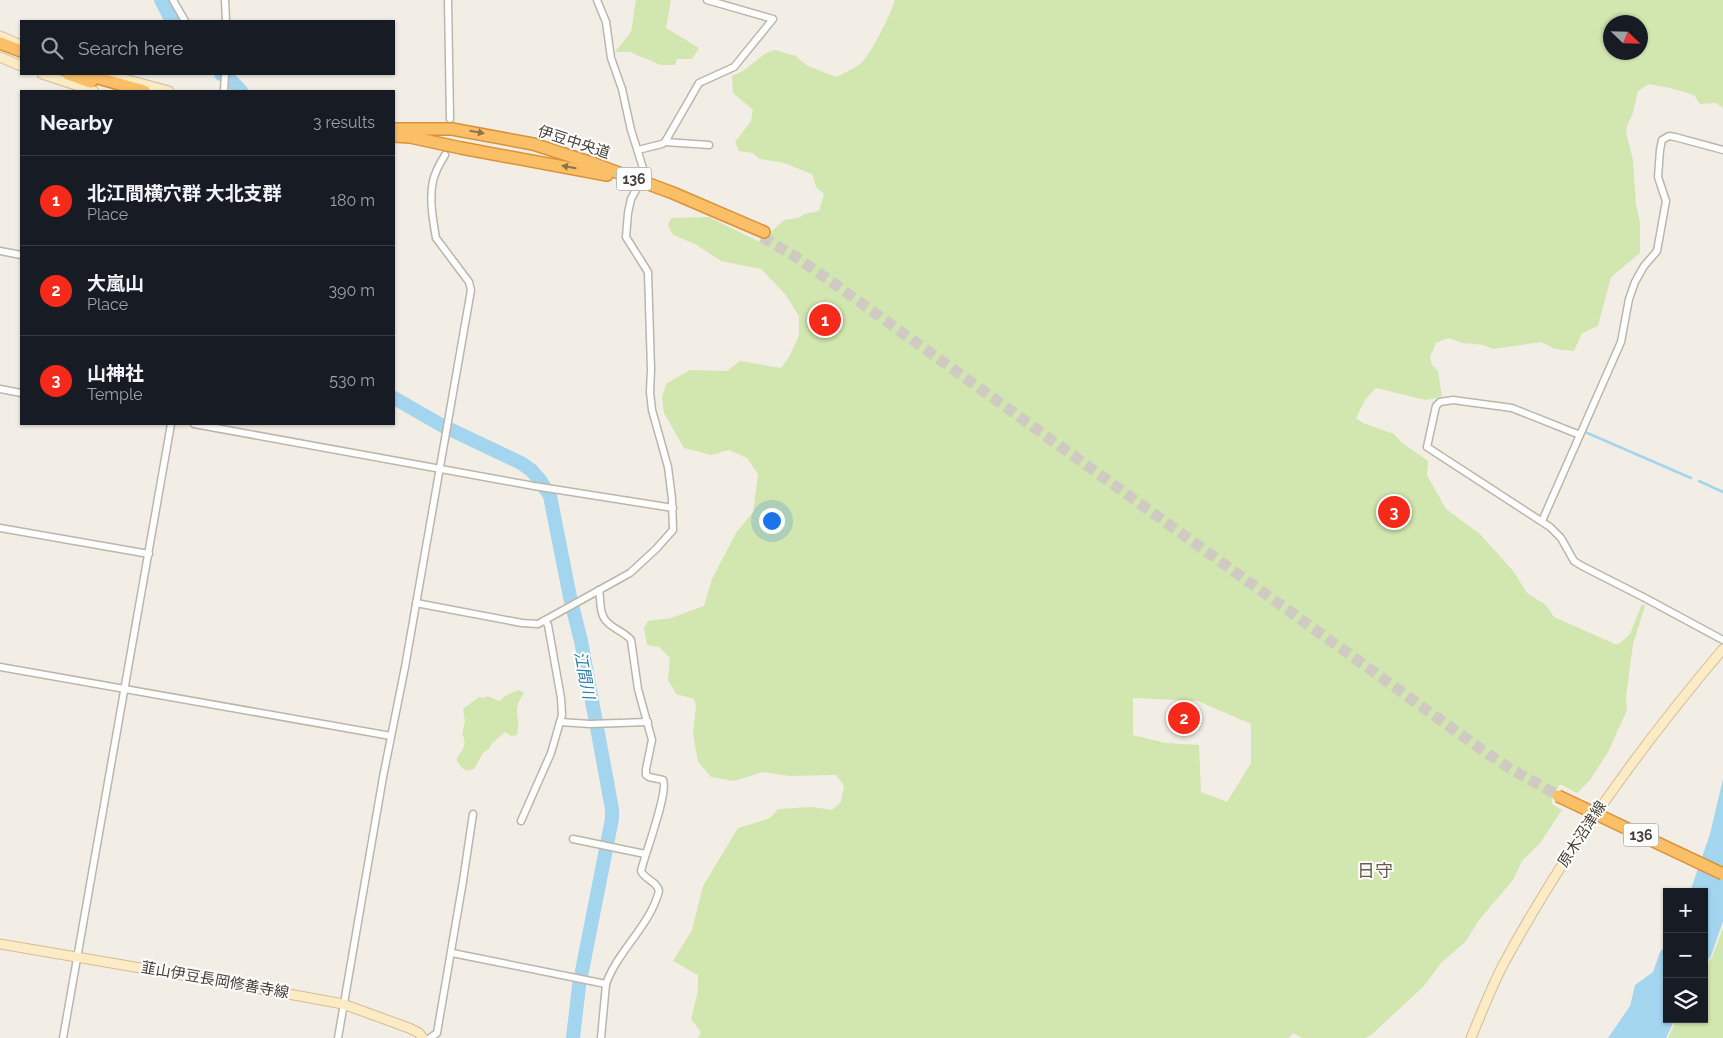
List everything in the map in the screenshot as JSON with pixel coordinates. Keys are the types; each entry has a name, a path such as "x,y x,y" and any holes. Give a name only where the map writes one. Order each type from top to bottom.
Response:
{"highway":[{"path":"0,43 20,51"},
{"path":"0,49 20,57"},
{"path":"71,75 121,90"},
{"path":"88,75 140,90"},
{"name":"136","path":"395,124 429,128"},
{"name":"伊豆中央道","path":"395,129 429,128 461,130 533,144 592,163 673,193 763,235 627,180 576,168 395,136"},
{"path":"395,143 433,142"},
{"name":"136","path":"1723,869 1557,792 1723,874"}],"main road":[{"path":"0,36 20,45"},
{"path":"0,57 20,66"},
{"path":"45,75 91,90"},
{"path":"110,75 165,90"},
{"name":"原木沼津線","path":"1471,1038 1502,966 1564,862 1607,797 1723,649"},
{"name":"韮山伊豆長岡修善寺線","path":"0,944 343,1004 409,1028 419,1033 423,1038"}],"street":[{"path":"173,0 184,20"},
{"path":"225,0 226,20"},
{"path":"448,0 450,119"},
{"path":"597,0 606,22 611,58 622,89 631,130 643,168 641,176"},
{"path":"665,142 699,83 734,67 773,19 707,0"},
{"path":"224,89 225,75"},
{"path":"1542,521 1621,342 1631,290 1644,266 1657,251 1666,202 1658,177 1662,140 1669,136 1723,150"},
{"path":"638,150 665,142 709,144"},
{"path":"338,1038 471,290 469,282 436,238 434,229 433,182 444,155"},
{"path":"416,603 522,624 538,624 630,573 670,534 674,524 668,467 651,402 648,272 626,237 631,199 637,188"},
{"path":"0,251 20,254"},
{"path":"0,389 20,393"},
{"path":"1580,435 1512,408 1453,400 1437,403 1427,446 1542,521 1562,538 1570,556 1582,566 1723,640"},
{"path":"63,1038 172,425"},
{"path":"200,425 534,486 673,508"},
{"path":"0,528 149,554"},
{"path":"599,590 603,617 608,624 628,636 631,640 638,688 652,740 646,775 663,780 665,786 662,803 645,854 642,873 659,888 658,896 648,916 614,965 606,984 601,1038"},
{"path":"521,821 551,753 562,716 561,698 548,625 545,620"},
{"path":"0,667 391,736"},
{"path":"560,722 601,724 648,722"},
{"path":"430,1038 437,1033 452,953 472,814"},
{"path":"572,839 645,854"},
{"path":"452,953 606,984"}],"green space":[{"path":"636,0 671,0 666,28 699,48 692,59 677,59 675,65 661,65 630,52 615,52 631,32"},
{"path":"895,0 1723,0 1723,108 1716,103 1700,104 1694,95 1670,88 1649,84 1638,91 1626,132 1633,160 1636,204 1640,223 1640,253 1611,277 1598,326 1582,333 1574,351 1555,349 1542,342 1493,349 1483,345 1463,343 1448,338 1436,343 1430,357 1432,365 1438,371 1442,397 1426,400 1376,388 1365,400 1356,418 1363,423 1394,434 1402,443 1428,461 1427,475 1446,509 1480,534 1514,572 1527,593 1546,605 1554,617 1615,644 1619,644 1630,634 1642,604 1645,606 1633,644 1626,696 1627,710 1608,752 1590,780 1577,793 1559,785 1552,804 1562,810 1540,843 1522,861 1513,880 1479,920 1466,941 1441,963 1424,986 1370,1036 1364,1038 1302,1038 1293,1033 1289,1038 698,1038 701,1032 691,1019 698,991 698,975 673,961 692,930 703,886 738,828 770,818 778,809 812,807 832,810 841,802 844,786 836,775 790,776 763,772 734,781 711,777 698,762 693,733 696,705 694,699 676,694 668,680 670,658 659,647 647,645 644,628 648,621 671,618 704,606 712,579 736,533 753,512 758,474 747,458 729,450 711,455 684,448 664,413 662,398 666,384 690,370 727,371 740,361 781,368 789,357 799,336 799,316 785,294 761,269 721,261 695,244 673,235 668,225 671,218 709,217 764,244 768,242 772,231 784,220 798,218 804,214 819,211 824,194 816,187 812,174 784,163 760,159 753,153 739,151 735,142 751,121 753,110 733,93 732,76 743,71 766,53 775,50 796,56 806,65 836,77 861,63 880,33","holes":["1133,698 1198,701 1251,724 1251,763 1227,802 1201,792 1199,745 1166,743 1133,735"]},
{"path":"519,690 524,693 517,710 517,735 511,736 505,732 483,753 474,769 465,770 457,760 465,743 462,734 465,721 463,709 479,697 484,698 487,696 499,701"},
{"path":"1723,928 1723,1038 1668,1038 1675,1023 1708,1023 1708,963"}],"water":[{"path":"1723,779 1723,921 1708,960 1708,888 1691,888 1710,834"},
{"path":"1663,949 1663,1023 1673,1023 1666,1038 1608,1038 1630,1006 1635,985 1653,972"}],"waterway":[{"name":"江間川","path":"161,0 171,20"},
{"name":"江間川","path":"226,75 240,90"},
{"name":"江間川","path":"395,399 443,426 521,463 540,480 550,496 570,597 581,641 612,809 612,819 579,986 573,1038"},
{"path":"1585,432 1691,478"},
{"path":"1699,481 1723,492"}],"tunnel":[{"path":"762,237 796,257 832,282 1485,752 1554,793"}],"place":[{"name":"北江間横穴群 大北支群","path":"825,320"},
{"name":"山神社","path":"1394,512"},
{"name":"大嵐山","path":"1184,718"}],"district":[{"name":"日守","path":"1375,871"}]}
